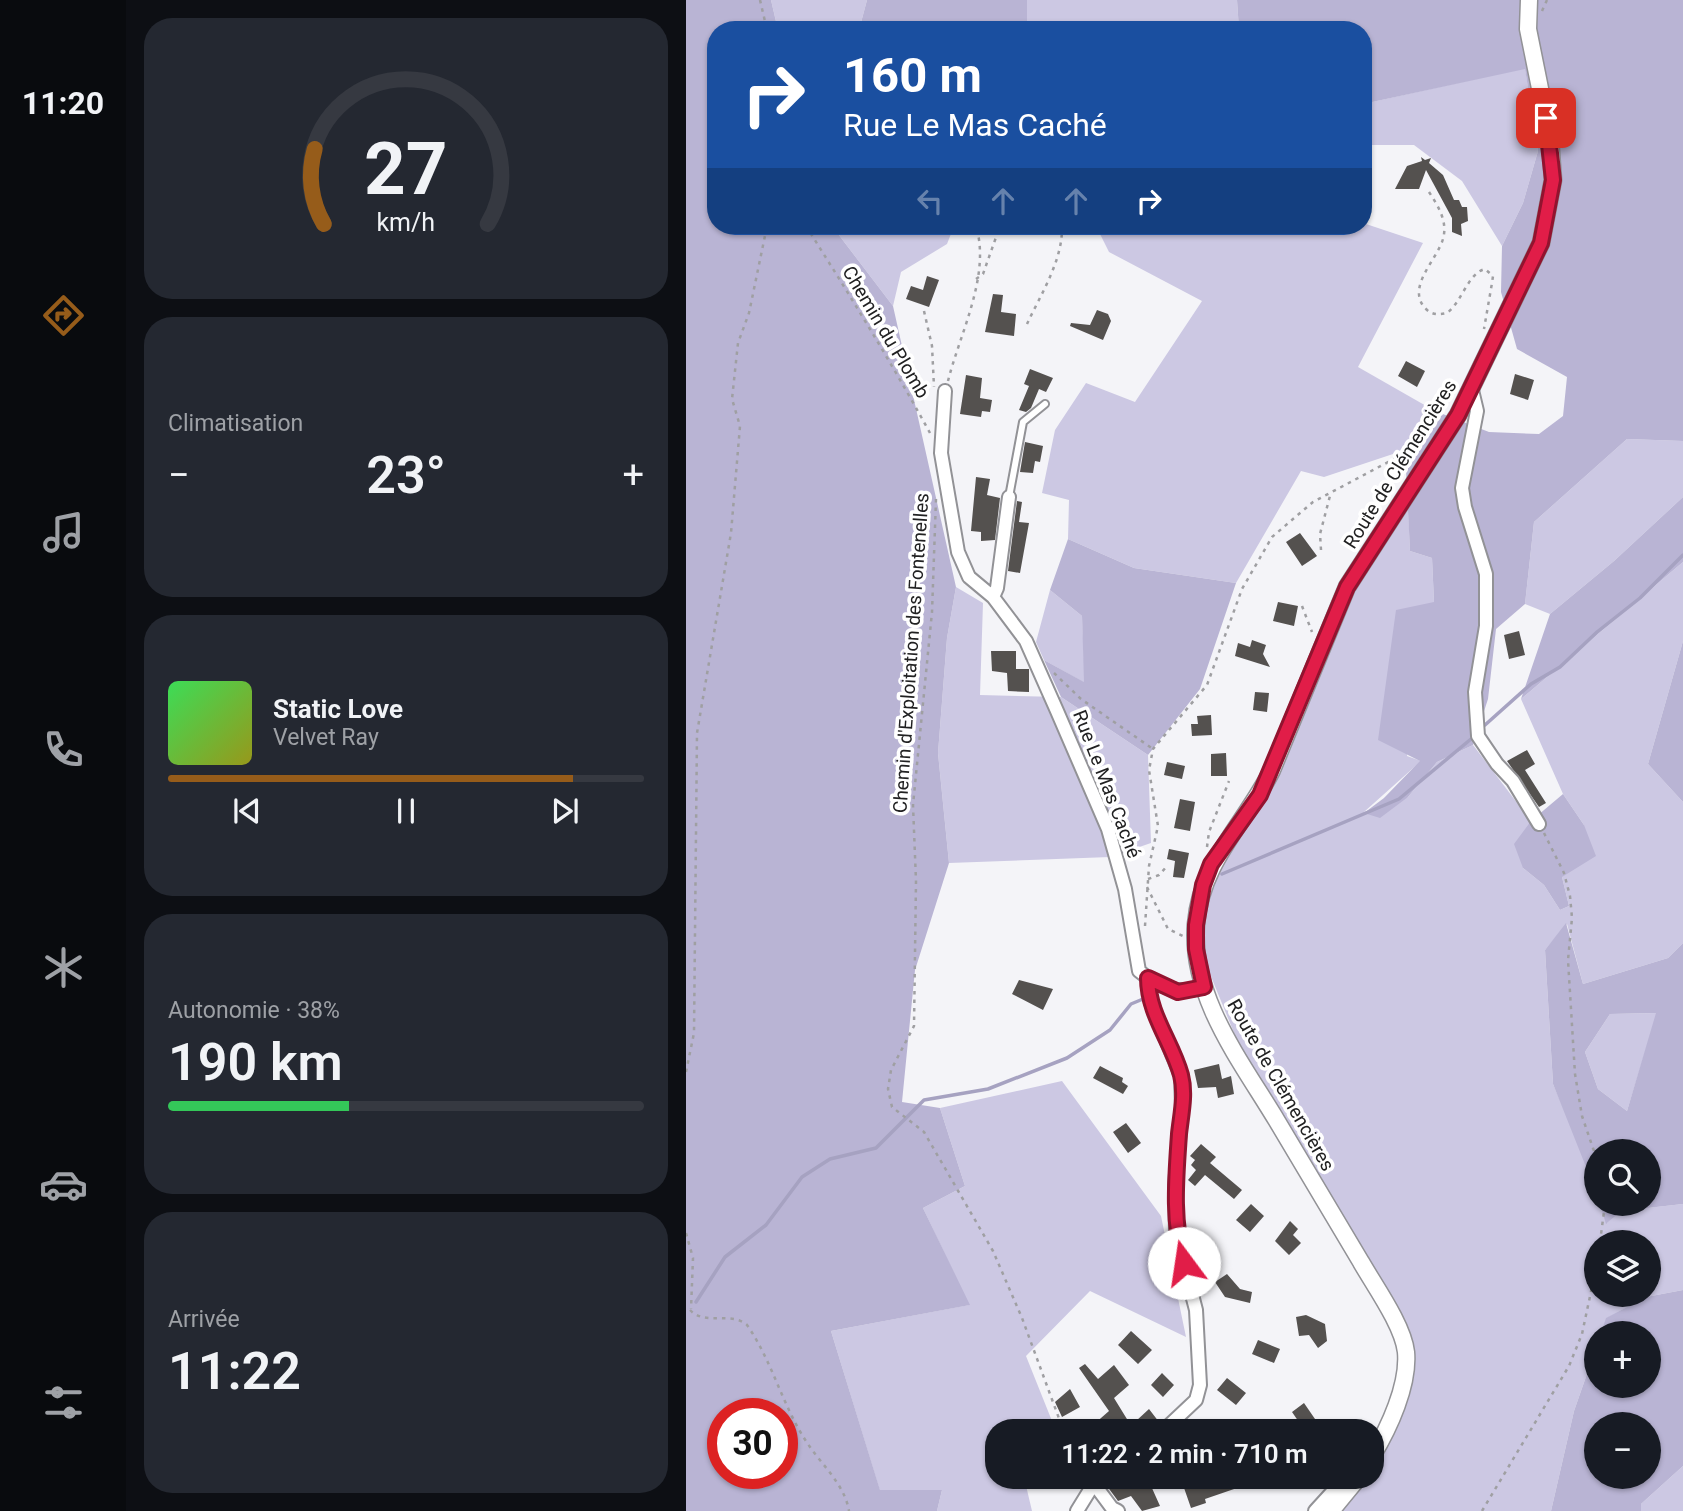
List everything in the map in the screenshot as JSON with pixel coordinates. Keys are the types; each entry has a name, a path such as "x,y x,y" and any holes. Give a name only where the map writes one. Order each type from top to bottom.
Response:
{"street":[{"name":"Route de Clémencières","path":"1384,1430 1397,1401 1406,1350 1396,1325 1366,1271 1222,1029 1204,987 1196,941 1203,885 1214,860 1260,795 1347,587 1472,390 1541,243 1553,180 1550,138 1528,29 1529,0"},
{"path":"1472,390 1477,411 1462,488 1465,507 1486,574 1486,626 1475,692 1478,736 1497,764 1513,781 1539,824"},
{"name":"Rue Le Mas Caché","path":"940,395 941,453 958,552 969,577 993,597 1012,619 1035,659 1108,829 1125,889 1139,971 1148,978 1148,995 1181,1076 1182,1107 1175,1185 1176,1233 1196,1310 1200,1385 1196,1399 1177,1419"},
{"path":"993,597 997,588 1009,497"},
{"path":"1148,978 1178,992 1204,987"},
{"path":"1077,1511 1090,1489"},
{"path":"1102,1489 1118,1511"},
{"path":"1315,1511 1335,1489"},
{"path":"1331,1511 1349,1489"}],"lane":[{"path":"1009,497 1023,422 1045,404"}],"path":[{"path":"760,0 765,21"},
{"path":"1429,192 1443,215 1444,237 1419,285 1423,307 1431,313 1447,313 1461,300 1475,274 1480,270 1490,271 1492,283 1483,327 1492,348"},
{"path":"686,1072 694,1033 697,733 731,533 740,426 732,399 738,342 749,313 765,235"},
{"name":"Chemin du Plomb","path":"811,235 867,320 941,453"},
{"path":"940,395 976,279 981,242 979,235"},
{"path":"976,279 984,274 997,235"},
{"path":"1027,324 1047,282 1062,235"},
{"path":"925,311 940,395"},
{"path":"1145,926 1146,886 1158,826 1149,770 1153,749 1207,685 1242,589 1272,537 1313,502 1437,436 1444,435"},
{"path":"1321,550 1320,534 1331,492"},
{"name":"Chemin d'Exploitation des Fontenelles","path":"936,495 932,612 913,805 916,881 914,1026 891,1070 888,1089 892,1107 924,1132 993,1251 1022,1318 1059,1419"},
{"path":"1301,606 1312,632 1323,643"},
{"path":"1035,659 1081,699 1153,749"},
{"path":"1214,860 1207,843 1229,781"},
{"path":"1539,824 1564,873 1570,896 1572,918 1568,960 1574,1074 1582,1116 1590,1139"},
{"path":"1147,879 1159,875 1168,865"},
{"path":"1146,886 1168,929 1196,941"},
{"path":"686,1233 693,1258 688,1310 701,1317 738,1319 747,1325 808,1445 833,1476 847,1501 849,1511"},
{"path":"1482,1511 1569,1366 1582,1334 1588,1307"}],"shaded area":[{"path":"686,0 771,0 776,21 707,21 707,235 839,235 893,306 956,587 947,638 938,753 949,863 915,970 902,1102 940,1108 965,1186 923,1208 970,1305 831,1331 880,1490 942,1490 937,1511 686,1511"},
{"path":"771,0 867,0 861,21 776,21"},
{"path":"867,0 1027,0 1027,21 861,21"},
{"path":"1027,0 1237,0 1238,21 1027,21"},
{"path":"1237,0 1683,0 1683,441 1627,439 1534,522 1525,604 1496,629 1488,699 1473,745 1437,762 1408,797 1380,818 1364,813 1384,798 1420,761 1378,740 1396,610 1434,602 1432,558 1410,551 1405,450 1435,411 1489,432 1539,434 1563,416 1567,377 1517,349 1501,292 1502,246 1523,203 1538,151 1525,69 1372,102 1372,21 1238,21"},
{"path":"1525,68 1538,151 1523,203 1502,246 1462,181 1414,145 1372,145 1372,102"},
{"path":"1372,226 1423,243 1358,367 1435,411 1405,450 1324,477 1301,471 1236,583 1134,568 1068,539 1069,500 1042,493 1055,430 1086,383 1135,402 1202,301 1109,252 1100,235 1372,235"},
{"path":"839,235 950,235 947,244 901,272 893,306"},
{"path":"1627,439 1683,441 1683,497 1614,561 1550,614 1525,604 1534,522"},
{"path":"1683,497 1683,562 1521,699 1550,614 1614,561"},
{"path":"1408,505 1410,551 1432,558 1434,602 1407,756 1421,761 1364,812 1408,797 1437,762 1473,745 1531,821 1523,868 1544,885 1560,910 1569,906 1562,877 1584,825 1563,794 1521,699 1683,562 1683,641 1648,764 1683,802 1683,943 1668,958 1583,984 1567,924 1545,950 1553,1084 1584,1157 1584,1216 1604,1216 1607,1223 1615,1216 1661,1216 1661,1206 1683,1204 1683,1290 1661,1294 1661,1230 1584,1230 1584,1307 1627,1307 1606,1321 1584,1321 1584,1382 1574,1411 1551,1511 1338,1511 1355,1489 1384,1489 1384,1444 1407,1333 1350,1227 1239,1045 1201,952 1212,873 1301,715 1340,583"},
{"path":"1068,539 1134,568 1236,583 1200,689 1148,755 1061,697 1044,660 1084,682 1082,616 1050,590"},
{"path":"956,587 983,603 980,695 1061,697 1148,755 1151,843 1110,857 949,863 938,753 947,638"},
{"path":"1050,590 1082,616 1085,683 1044,660 1036,642"},
{"path":"1683,641 1683,802 1648,764"},
{"path":"1563,794 1584,825 1596,856 1562,877 1569,906 1560,910 1544,885 1523,868 1514,844 1531,821"},
{"path":"1566,923 1583,984 1668,958 1683,943 1683,1204 1661,1206 1661,1139 1584,1139 1584,1162 1553,1084 1545,950","holes":["1656,1013 1627,1111 1598,1089 1585,1052 1610,1014"]},
{"path":"1657,1013 1627,1111 1598,1089 1585,1052 1610,1014"},
{"path":"1062,1081 1161,1216 1186,1337 1090,1291 1026,1356 1051,1419 985,1419 985,1489 1027,1489 1032,1511 937,1511 942,1490 880,1491 831,1331 969,1305 923,1208 965,1186 940,1108"},
{"path":"1604,1216 1615,1216 1606,1224"},
{"path":"1683,1290 1683,1466 1661,1486 1661,1412 1584,1412 1584,1489 1658,1489 1641,1504 1641,1511 1551,1511 1574,1411 1584,1382 1584,1398 1661,1398 1661,1321 1605,1321 1627,1307 1661,1307 1661,1294"},
{"path":"1683,1466 1683,1511 1641,1511 1641,1504 1661,1489 1661,1486"}],"building":[{"path":"1421,157 1425,160 1431,158 1429,163 1443,175 1454,200 1459,200 1462,207 1467,207 1468,221 1461,224 1462,236 1452,232 1452,218 1426,170 1419,189 1395,189 1407,166 1422,161"},
{"path":"927,276 939,280 929,307 906,299 911,286 923,290"},
{"path":"993,294 1003,295 1001,312 1016,314 1014,336 985,332"},
{"path":"1097,310 1108,314 1111,321 1103,340 1070,326 1071,323 1090,325"},
{"path":"1406,361 1425,371 1417,387 1398,376"},
{"path":"1030,369 1053,378 1046,392 1039,389 1031,408 1026,412 1019,410 1029,386 1024,384"},
{"path":"1515,374 1534,380 1528,400 1510,394"},
{"path":"966,375 982,378 980,398 992,400 990,412 982,411 981,417 960,414"},
{"path":"1025,442 1043,446 1040,462 1035,461 1033,473 1020,472"},
{"path":"976,477 990,479 987,495 1000,498 995,540 981,541 981,532 971,531"},
{"path":"1017,501 1022,502 1019,522 1029,523 1020,573 1008,571"},
{"path":"1300,533 1317,556 1302,566 1286,542"},
{"path":"1278,602 1298,606 1294,626 1273,621"},
{"path":"1519,631 1525,655 1509,659 1504,635"},
{"path":"1252,640 1266,645 1263,654 1270,667 1235,656 1238,643 1250,647"},
{"path":"991,651 1016,651 1016,669 1029,669 1029,692 1008,691 1007,673 992,671"},
{"path":"1255,692 1269,693 1267,712 1253,710"},
{"path":"1211,715 1212,735 1192,736 1191,724 1198,724 1197,716"},
{"path":"1527,750 1535,764 1525,770 1546,803 1539,807 1507,761"},
{"path":"1226,753 1227,776 1211,776 1211,754"},
{"path":"1167,762 1185,766 1182,779 1164,775"},
{"path":"1180,799 1195,802 1190,831 1174,828"},
{"path":"1169,849 1189,853 1184,878 1173,877 1175,861 1167,859"},
{"path":"1019,980 1053,989 1043,1010 1012,994"},
{"path":"1219,1064 1222,1079 1231,1076 1234,1094 1218,1098 1216,1087 1198,1088 1194,1070"},
{"path":"1100,1066 1123,1078 1122,1082 1128,1086 1123,1094 1093,1078"},
{"path":"1126,1123 1141,1143 1128,1153 1113,1132"},
{"path":"1201,1144 1216,1157 1210,1163 1242,1190 1234,1199 1205,1175 1195,1186 1188,1180 1196,1170 1191,1165 1195,1160 1190,1156"},
{"path":"1251,1204 1264,1216 1250,1232 1236,1220"},
{"path":"1290,1221 1298,1229 1293,1235 1301,1243 1289,1255 1275,1241"},
{"path":"1227,1274 1240,1289 1252,1292 1250,1303 1225,1297 1215,1282"},
{"path":"1306,1315 1325,1324 1327,1341 1318,1348 1309,1335 1299,1336 1296,1317"},
{"path":"1131,1331 1152,1350 1138,1364 1118,1345"},
{"path":"1258,1340 1280,1349 1274,1363 1252,1354"},
{"path":"1085,1364 1098,1379 1114,1365 1129,1385 1114,1398 1127,1419 1100,1419 1109,1411 1079,1368"},
{"path":"1162,1373 1174,1385 1163,1397 1151,1385"},
{"path":"1227,1378 1246,1393 1236,1405 1217,1390"},
{"path":"1070,1389 1080,1407 1062,1417 1055,1402"},
{"path":"1304,1403 1315,1419 1297,1419 1292,1412"},
{"path":"1149,1409 1157,1419 1138,1419"},
{"path":"1109,1489 1152,1489 1160,1506 1142,1511 1131,1496 1118,1501"},
{"path":"1184,1489 1234,1489 1205,1499 1206,1503 1191,1508"}],"waterway":[{"path":"1485,725 1531,684 1560,667 1597,632 1640,598 1683,555"},
{"path":"1222,874 1399,799 1471,739"},
{"path":"696,1302 725,1257 766,1225 802,1177 830,1159 876,1148 924,1100 988,1089 1067,1058 1110,1030 1131,1004 1143,999"}],"route":[{"path":"1184,1263 1176,1233 1174,1200 1183,1092 1181,1076 1148,995 1148,978 1178,992 1204,987 1196,949 1196,925 1203,885 1211,864 1260,795 1347,587 1458,415 1541,243 1553,180 1546,118"}]}
